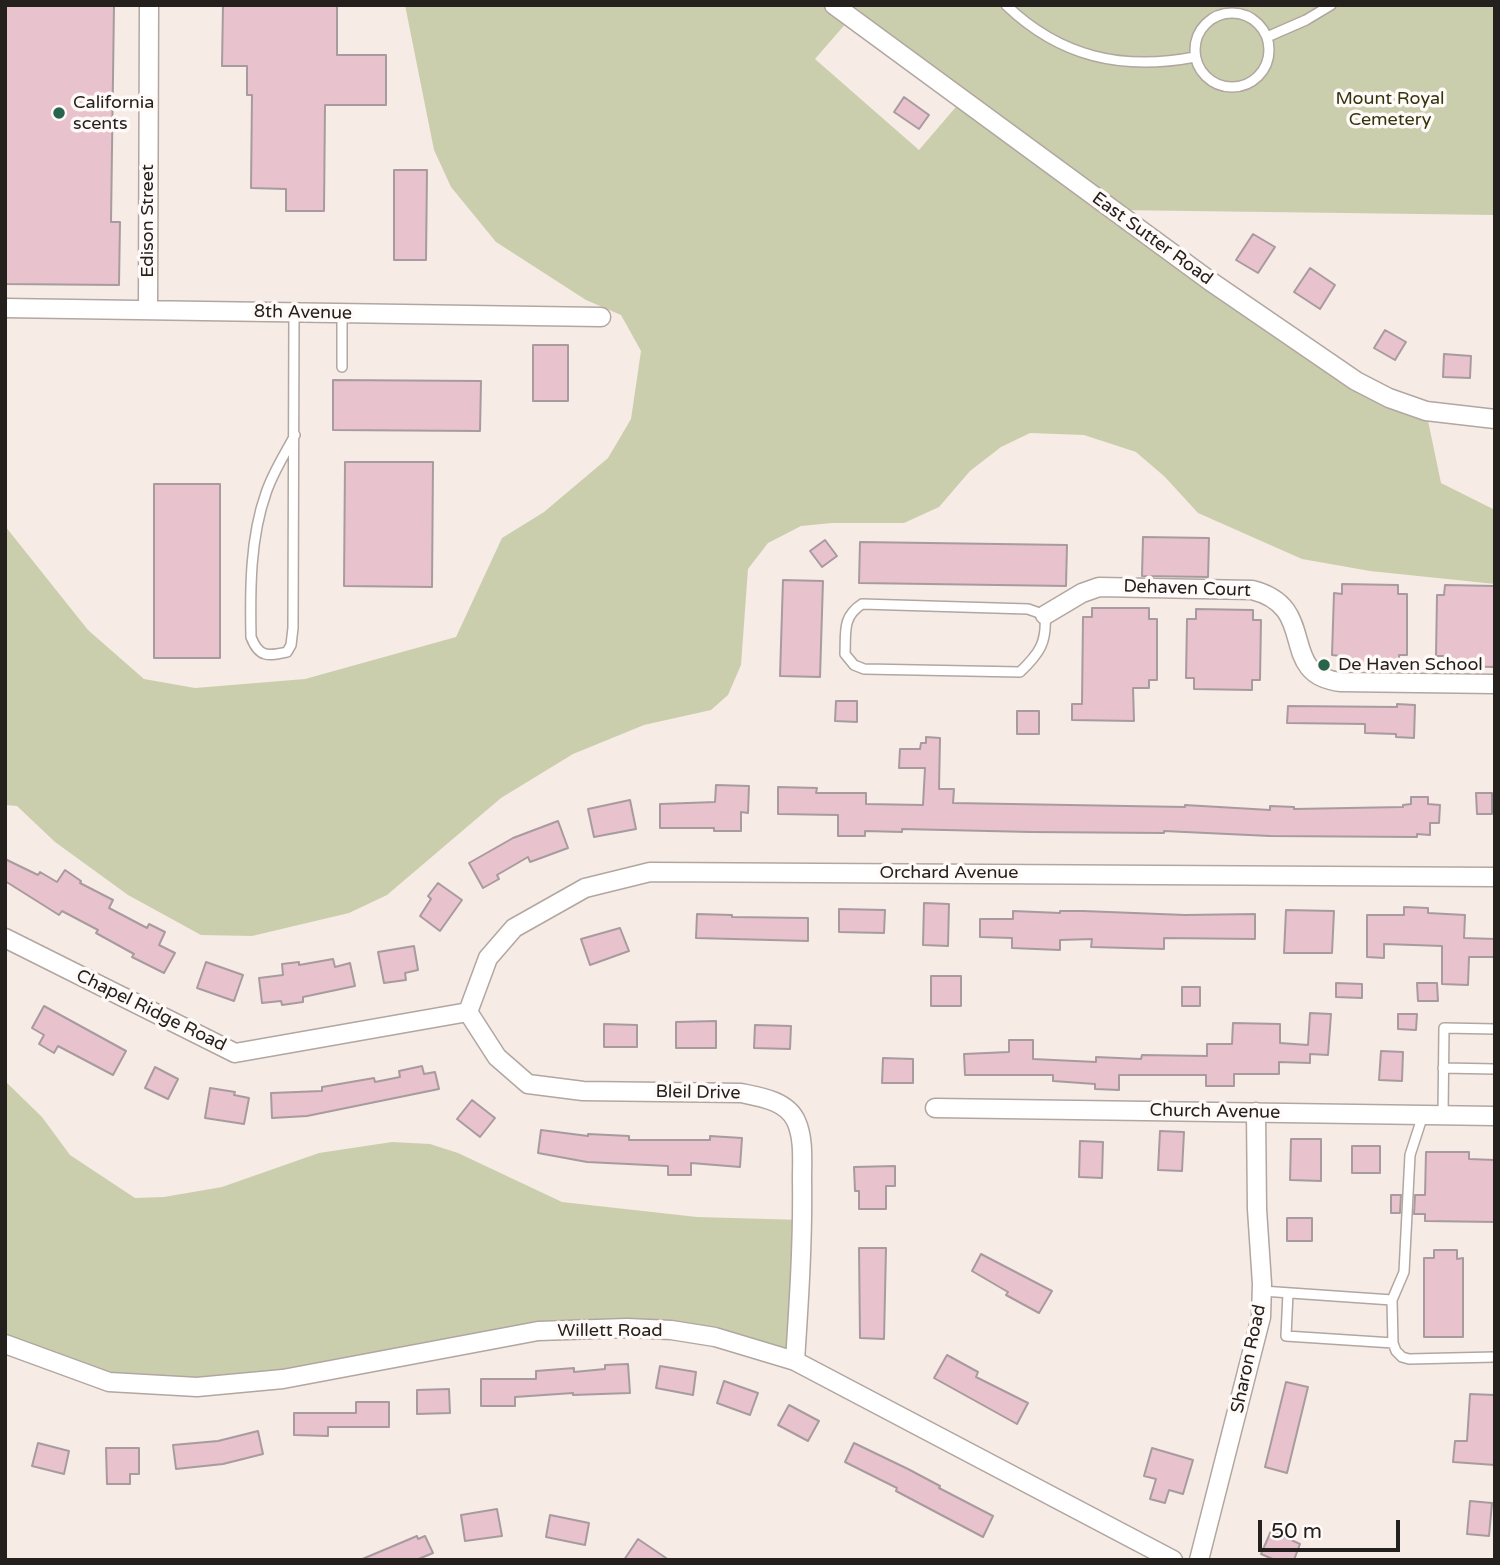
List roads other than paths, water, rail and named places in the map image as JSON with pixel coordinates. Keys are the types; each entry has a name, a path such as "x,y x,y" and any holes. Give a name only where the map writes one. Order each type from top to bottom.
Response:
{"street":[{"name":"Edison Street","path":"148,310 149,5"},
{"name":"East Sutter Road","path":"834,5 1210,281 1356,381 1389,398 1426,411 1495,419"},
{"name":"8th Avenue","path":"5,308 601,317"},
{"name":"Dehaven Court","path":"1045,615 1082,593 1099,587 1252,590 1280,602 1292,621 1304,662 1319,677 1341,682 1495,684"},
{"name":"Orchard Avenue","path":"468,1012 488,958 514,928 585,888 650,872 1495,877"},
{"name":"Chapel Ridge Road","path":"5,938 235,1053 468,1012"},
{"name":"Bleil Drive","path":"468,1012 497,1057 528,1084 583,1091 741,1093 764,1097 782,1105 796,1119 801,1141 803,1247 795,1361"},
{"name":"Church Avenue","path":"935,1108 1495,1116"},
{"name":"Sharon Road","path":"1199,1560 1261,1317 1262,1291 1256,1209 1256,1112"},
{"name":"Willett Road","path":"5,1344 109,1382 197,1387 283,1378 537,1331 626,1328 671,1330 715,1337 795,1361 1173,1560"}],"lane":[{"path":"1006,5 1024,23 1054,41 1080,52 1126,62 1168,62 1195,57"},
{"path":"1267,37 1292,27 1331,5"},
{"path":"1241,14 1251,18 1259,24 1267,37 1269,48 1266,65 1255,80 1239,87 1230,88 1212,82 1203,74 1195,57 1198,33 1205,24 1220,15 1241,14"},
{"path":"294,313 295,435 292,645 287,652 272,655 256,649 251,637 254,551 259,514 266,492 295,435"},
{"path":"342,313 342,367"},
{"path":"862,604 1028,609 1045,615 1046,633 1035,658 1020,672 864,669 855,665 845,654 850,612 862,604"},
{"path":"1443,1115 1444,1028 1495,1029"},
{"path":"1443,1068 1495,1069"},
{"path":"1423,1115 1410,1155 1404,1272 1392,1300 1393,1343 1396,1352 1409,1359 1495,1357"},
{"path":"1262,1291 1392,1300"},
{"path":"1288,1293 1286,1336 1393,1343"}],"place":[{"name":"California scents","path":"59,113"},
{"name":"De Haven School","path":"1324,665"}],"park label":[{"name":"Mount Royal Cemetery","path":"1390,109"}]}
